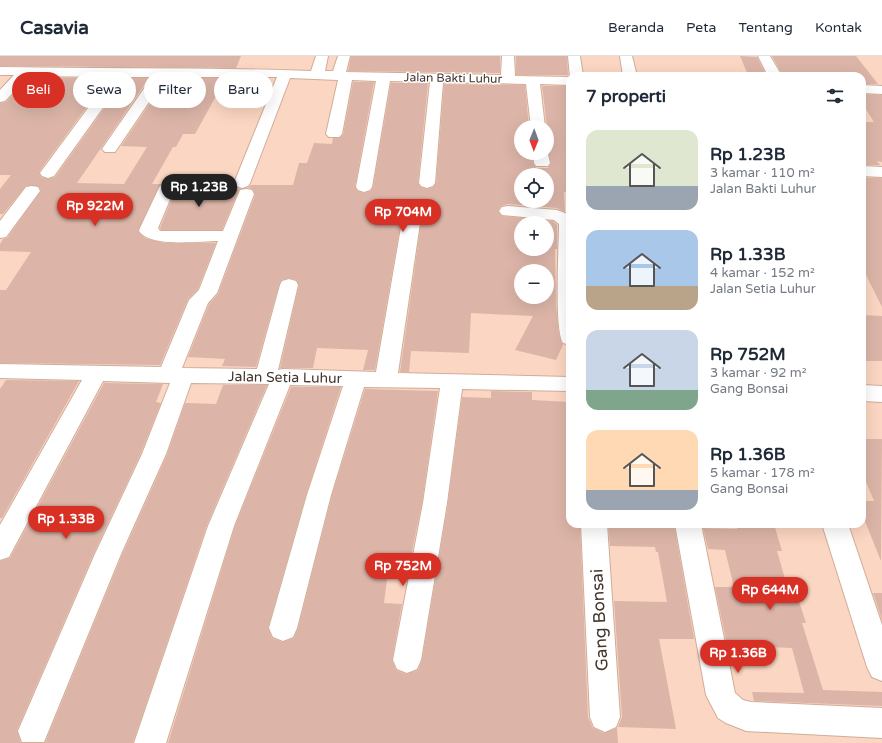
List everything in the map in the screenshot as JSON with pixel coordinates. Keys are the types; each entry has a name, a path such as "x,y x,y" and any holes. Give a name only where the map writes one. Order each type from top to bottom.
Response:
{"street":[{"path":"1,71 16,56"},
{"path":"317,75 322,56"},
{"path":"334,134 344,56"},
{"path":"508,56 508,80"},
{"path":"574,56 576,72"},
{"path":"626,56 629,72"},
{"path":"764,56 773,72"},
{"name":"Jalan Bakti Luhur","path":"162,72 195,66 247,67 285,74 437,78 483,73 508,80 566,81"},
{"path":"0,98 27,70"},
{"name":"Jalan Bakti Luhur","path":"1,71 27,70 90,72"},
{"path":"33,731 108,554 154,454 198,300 207,293 230,236 244,189 285,74"},
{"path":"364,187 384,77"},
{"path":"427,183 437,78"},
{"path":"533,81 537,120"},
{"path":"866,89 882,90"},
{"path":"110,149 144,99"},
{"path":"48,172 95,108"},
{"path":"866,171 882,172"},
{"path":"166,190 148,232 157,236 230,236"},
{"path":"0,233 32,191"},
{"path":"508,212 557,215 562,216 566,220"},
{"path":"386,379 412,216"},
{"path":"150,743 221,526 274,376 289,286"},
{"name":"Jalan Setia Luhur","path":"0,371 176,376 274,376 452,380 566,384"},
{"path":"0,549 96,374"},
{"path":"283,628 319,496 356,378"},
{"path":"407,660 435,503 452,380"},
{"path":"866,393 882,394"},
{"name":"Gang Bonsai","path":"594,528 605,717"},
{"path":"689,528 724,704 738,714 751,717 882,723"},
{"path":"836,528 882,667"}],"building":[{"path":"0,56 241,56 236,68 0,66"},
{"path":"351,56 500,56 500,73 348,71"},
{"path":"516,56 567,56 568,72 566,72 566,75 516,75"},
{"path":"740,56 757,57 764,72 747,72"},
{"path":"772,56 856,56 878,84 866,84 866,72 781,72"},
{"path":"65,78 73,78 73,108 86,108 39,172 41,177 48,179 55,177 104,108 128,108 77,183 124,184 147,147 121,146 147,108 206,108 206,78 214,78 214,100 195,134 183,134 176,147 173,147 152,184 161,184 138,231 145,238 164,243 216,243 198,289 188,299 160,365 0,363 0,290 6,290 31,252 0,251 0,244 3,239 7,238 41,190 38,186 26,186 3,214 0,214 0,189 11,175 0,175 0,103 6,102 12,96 12,108 65,108"},
{"path":"136,78 144,78 144,85 136,97"},
{"path":"353,82 374,82 355,187 358,191 364,193 370,191 373,187 391,83 428,83 418,183 421,187 427,189 433,187 436,183 444,84 525,85 528,120 514,120 514,160 533,160 536,168 514,168 514,204 501,206 498,211 502,216 514,217 514,256 554,256 554,222 557,225 557,249 555,249 556,305 559,335 563,345 556,360 515,350 533,316 471,313 469,353 411,351 409,372 400,372 422,216 419,211 412,210 406,211 402,216 375,370 363,370 368,350 317,348 313,368 280,368 299,285 296,280 289,278 282,280 279,285 256,367 222,366 225,359 188,357 209,304 218,294 255,195 253,189 248,188 251,185 293,185 299,163 307,163 314,143 332,144 333,138 339,138 343,135"},
{"path":"542,86 566,86 565,212 554,208 554,168 548,168 551,163 550,160 554,160 554,120 546,120"},
{"path":"866,94 882,95 882,162 877,161 880,165 866,165 866,122 874,122 866,109"},
{"path":"866,178 882,178 882,307 866,275"},
{"path":"173,185 235,187 239,189 222,230 161,230 160,228 175,191"},
{"path":"866,315 882,316 882,361 866,361"},
{"path":"6,380 79,381 2,518 0,518 0,389"},
{"path":"104,383 163,384 156,402 161,403 141,453 94,553 17,730 21,743 0,743 0,561 10,558"},
{"path":"223,385 267,385 207,525 133,743 45,743 122,555 167,455 185,403 216,404"},
{"path":"291,387 341,387 306,495 268,628 272,638 282,642 294,638 298,628 332,495 365,389 438,391 422,503 411,556 390,555 384,603 402,604 392,660 396,670 406,674 418,670 422,660 448,503 462,397 491,398 491,391 532,392 532,400 566,402 566,528 580,528 588,717 593,728 604,733 617,728 618,743 168,743 235,526"},
{"path":"866,439 882,439 881,561 866,524 866,501 874,501 866,482"},
{"path":"608,528 675,528 694,639 659,639 676,729 618,727 622,717 614,601 667,602 658,552 656,552 655,547 610,546"},
{"path":"703,528 775,528 782,551 777,551 788,589 795,589 806,623 802,623 823,690 882,692 882,706 754,701 752,692 804,693 792,648 740,646 738,640 726,640 715,587 734,587 725,550 708,549"},
{"path":"873,593 882,593 882,620"}]}
